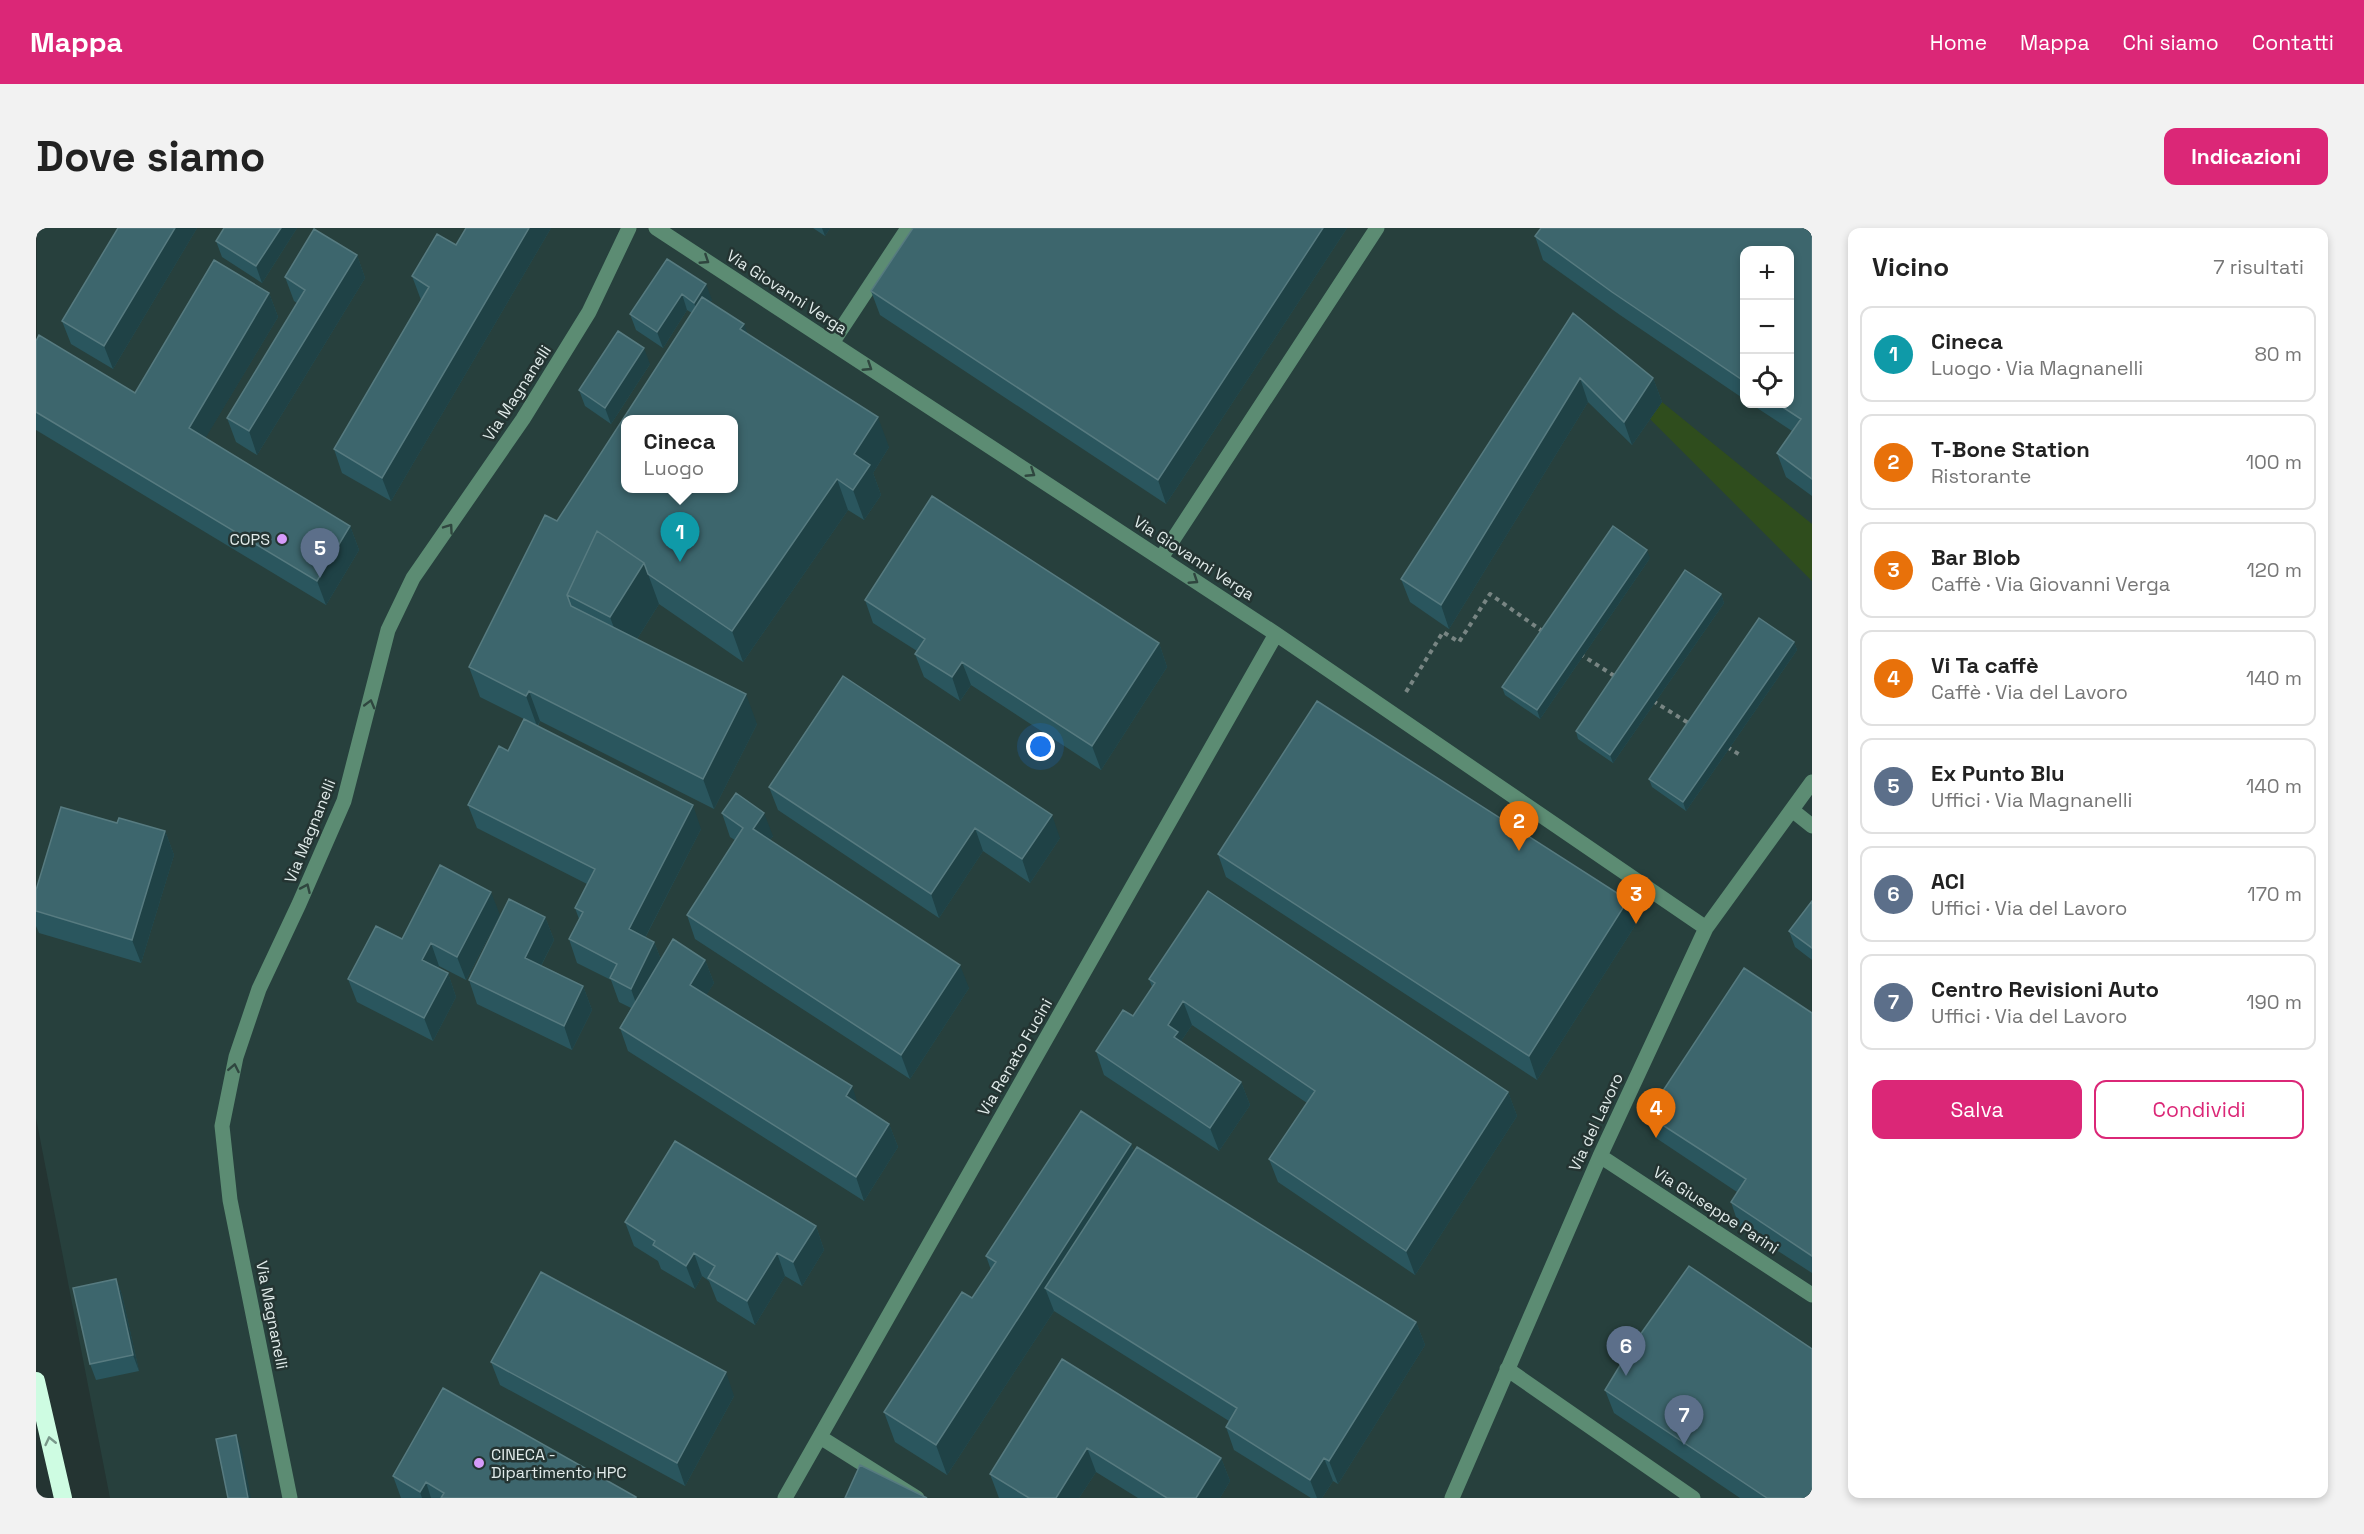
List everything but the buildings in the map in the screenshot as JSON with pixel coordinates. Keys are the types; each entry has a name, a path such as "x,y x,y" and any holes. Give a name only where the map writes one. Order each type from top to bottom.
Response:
{"highway":[{"path":"36,1381 63,1498"}],"street":[{"name":"Via Magnanelli","path":"290,1498 230,1200 222,1125 236,1057 259,989 344,801 388,630 413,578 523,419 589,312 629,228"},
{"name":"Via Giovanni Verga","path":"656,228 1276,634 1706,928"},
{"path":"832,343 908,228"},
{"path":"1161,558 1377,228"},
{"name":"Via Renato Fucini","path":"785,1498 1276,634"},
{"name":"Via del Lavoro","path":"1452,1498 1600,1155 1706,928 1812,782"},
{"path":"1792,810 1812,826"},
{"name":"Via Giuseppe Parini","path":"1600,1155 1812,1295"},
{"path":"1507,1369 1693,1498"},
{"path":"820,1437 917,1498"}],"path":[{"path":"1393,714 1443,632 1459,642 1490,594 1546,633"},
{"path":"1574,651 1619,679"},
{"path":"1646,696 1693,726"},
{"path":"1722,744 1742,756"}],"shaded area":[{"path":"37,228 1812,228 1812,1498 110,1498 36,1118"}],"green space":[{"path":"1662,402 1812,524 1812,581 1650,419"}],"place":[{"name":"COPS","path":"282,539"},
{"name":"Cineca","path":"680,562"},
{"name":"Ex Punto Blu","path":"320,578"},
{"name":"T-Bone Station","path":"1519,851"},
{"name":"Bar Blob","path":"1636,924"},
{"name":"Vi Ta caffè","path":"1656,1138"},
{"name":"ACI","path":"1626,1376"},
{"name":"Centro Revisioni Auto","path":"1684,1445"},
{"name":"CINECA - Dipartimento HPC","path":"479,1463"}]}
